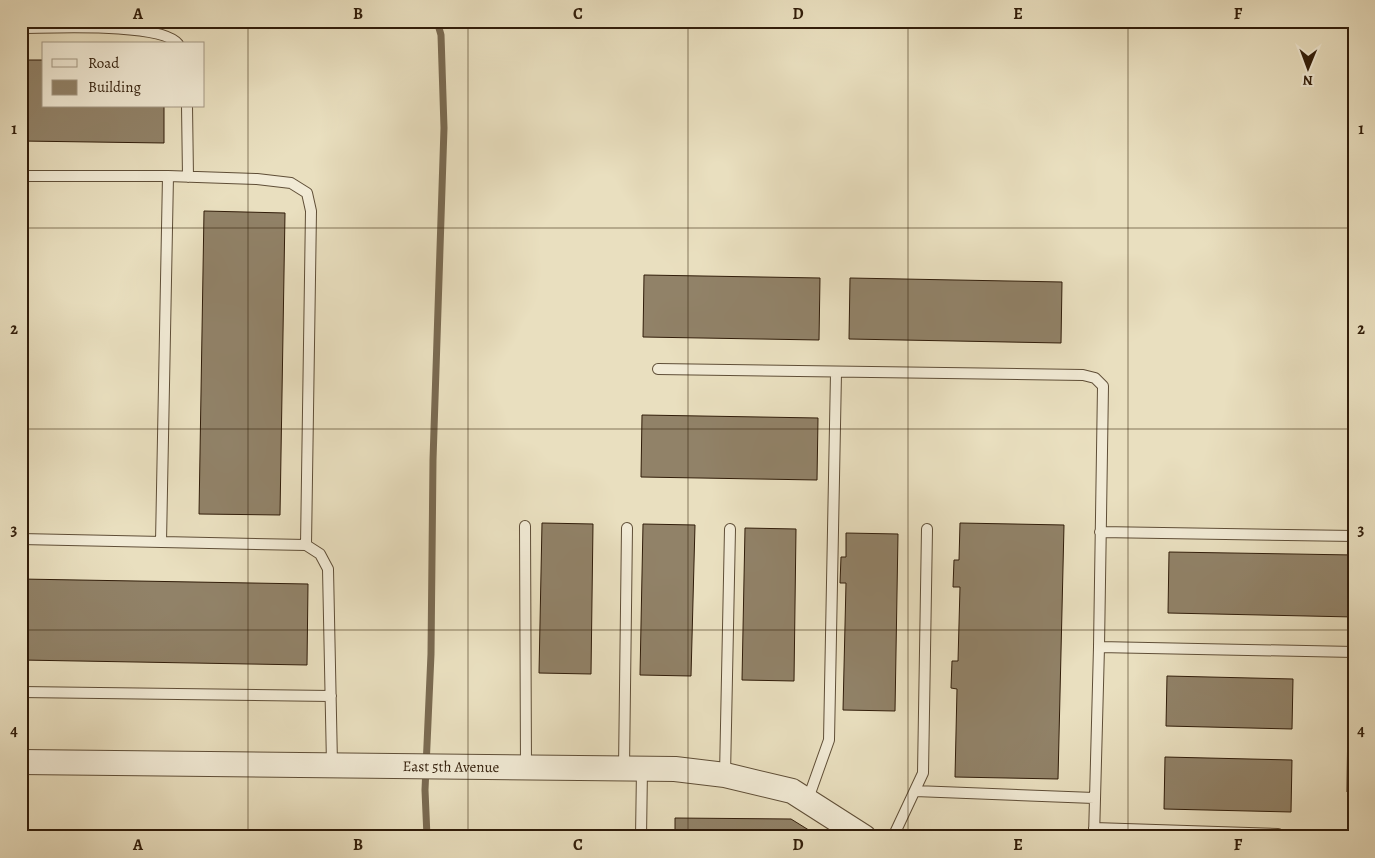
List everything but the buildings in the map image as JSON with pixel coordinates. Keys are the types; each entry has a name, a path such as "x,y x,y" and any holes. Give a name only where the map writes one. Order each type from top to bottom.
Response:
{"street":[{"name":"East 5th Avenue","path":"21,762 373,764 675,769 725,775 792,791 808,799 864,837"}],"lane":[{"path":"21,28 114,28 155,32 176,42"},
{"path":"187,108 188,177"},
{"path":"21,176 168,176 257,179 291,183 307,193 311,211 306,545"},
{"path":"161,542 168,176"},
{"path":"658,370 1083,375 1095,378 1102,386 1099,647 1094,832 1278,834 1278,837"},
{"path":"808,799 829,740 836,373"},
{"path":"525,526 526,767"},
{"path":"627,528 633,768 641,837"},
{"path":"725,775 730,528"},
{"path":"893,837 923,774 927,529"},
{"path":"1100,532 1354,536"},
{"path":"21,539 306,545 320,554 328,568 332,764"},
{"path":"1099,647 1354,652"},
{"path":"21,692 331,696"},
{"path":"915,791 1094,798"}],"waterway":[{"path":"427,837 425,790 431,654 433,460 444,128 441,35 437,21"}]}
